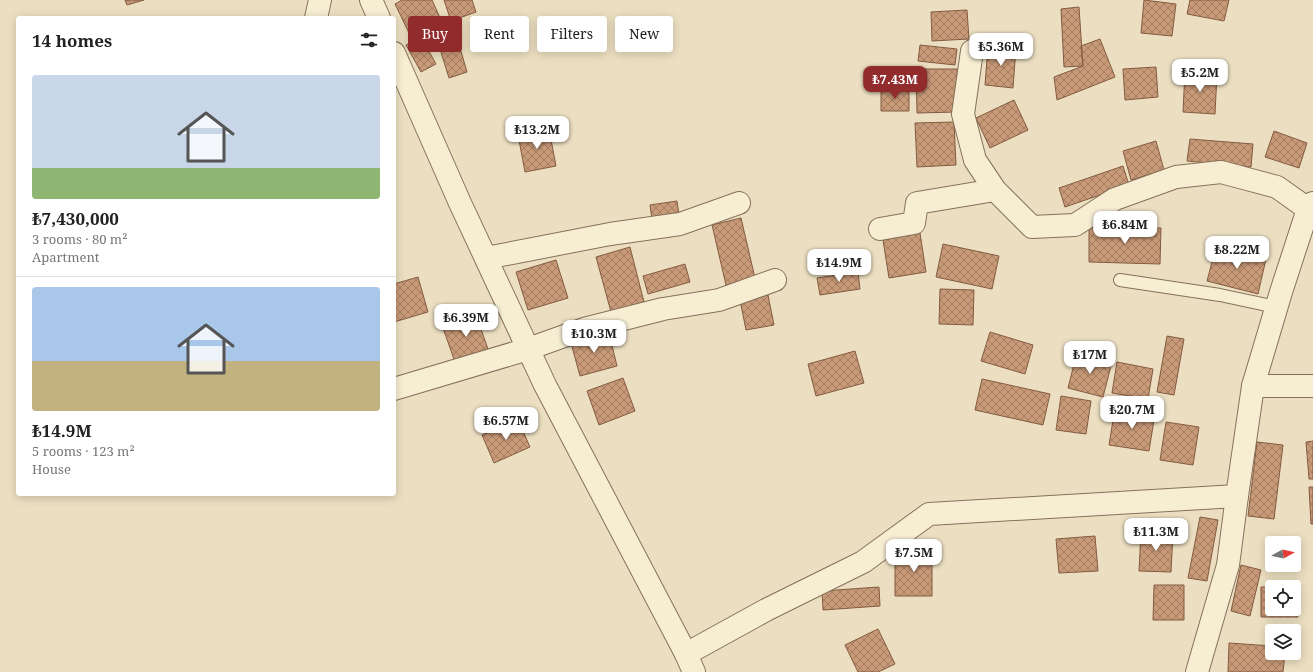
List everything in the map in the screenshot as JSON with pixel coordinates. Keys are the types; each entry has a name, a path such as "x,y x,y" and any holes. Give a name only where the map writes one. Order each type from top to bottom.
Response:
{"street":[{"path":"316,16 320,0"},
{"path":"371,0 378,16"},
{"path":"972,51 963,114 975,160 995,190 1032,227 1076,225 1121,196 1176,177 1221,172 1277,187 1311,206 1276,307 1253,386 1228,565 1197,672"},
{"path":"396,57 528,349 690,663 766,610 863,562 929,514 1237,496"},
{"path":"880,229 914,223 917,203 995,190"},
{"path":"486,258 610,234 680,224 739,203"},
{"path":"396,387 528,349 584,329 663,309 719,300 775,280"},
{"path":"1253,386 1313,386"}],"lane":[{"path":"1120,280 1220,295 1276,307"}],"building":[{"path":"125,0 144,0 127,5"},
{"path":"402,0 432,0 439,16 408,16 408,31 395,4"},
{"path":"444,0 472,0 476,12 462,17 449,16"},
{"path":"1144,0 1176,4 1172,36 1141,33"},
{"path":"1190,0 1229,0 1224,21 1187,14"},
{"path":"1079,7 1083,66 1064,67 1061,9"},
{"path":"967,10 969,39 932,41 931,12"},
{"path":"1100,39 1115,77 1057,100 1054,77 1083,66 1081,46"},
{"path":"920,45 957,49 955,65 918,61"},
{"path":"988,46 1016,48 1013,88 985,85"},
{"path":"410,52 429,52 436,64 421,72"},
{"path":"441,52 461,52 467,72 449,78"},
{"path":"1156,67 1158,97 1125,100 1123,69"},
{"path":"916,69 957,69 957,112 917,113"},
{"path":"1185,71 1217,74 1215,114 1183,112"},
{"path":"881,89 909,89 909,111 881,111"},
{"path":"1014,100 1028,130 990,148 976,118"},
{"path":"954,122 956,165 917,167 915,123"},
{"path":"549,129 556,166 525,172 518,135"},
{"path":"1274,131 1307,143 1299,168 1265,157"},
{"path":"1190,139 1253,144 1251,167 1187,161"},
{"path":"1156,141 1164,170 1131,180 1123,151"},
{"path":"1123,166 1129,185 1065,207 1059,188"},
{"path":"677,201 679,215 652,219 650,205"},
{"path":"741,218 755,278 726,285 712,225"},
{"path":"1089,227 1161,228 1160,264 1089,262"},
{"path":"920,233 926,272 889,278 883,240"},
{"path":"943,244 999,256 992,289 936,277"},
{"path":"630,247 644,302 611,312 596,257"},
{"path":"1216,247 1266,259 1258,294 1207,281"},
{"path":"556,260 568,298 528,310 516,272"},
{"path":"685,264 690,282 648,294 643,276"},
{"path":"858,272 860,289 820,295 817,278"},
{"path":"418,277 428,312 396,321 396,283"},
{"path":"940,289 974,290 973,325 939,324"},
{"path":"768,295 774,325 746,330 740,300"},
{"path":"476,315 488,349 455,362 443,328"},
{"path":"990,332 1033,345 1025,374 981,361"},
{"path":"609,333 617,366 580,376 571,343"},
{"path":"1167,336 1184,339 1174,395 1157,392"},
{"path":"855,351 864,383 816,396 808,364"},
{"path":"1077,352 1112,362 1103,397 1068,388"},
{"path":"1117,362 1153,369 1148,399 1112,393"},
{"path":"623,378 635,411 599,425 587,391"},
{"path":"982,379 1050,394 1043,425 975,410"},
{"path":"1061,396 1091,401 1086,434 1056,430"},
{"path":"1115,408 1155,414 1149,451 1109,445"},
{"path":"518,420 530,447 494,463 482,435"},
{"path":"1166,422 1199,427 1193,465 1160,460"},
{"path":"1313,441 1313,479 1309,479 1306,442"},
{"path":"1257,442 1283,445 1274,519 1248,516"},
{"path":"1309,487 1313,487 1313,524 1311,524"},
{"path":"1200,517 1218,520 1207,581 1188,578"},
{"path":"1141,531 1173,533 1171,572 1139,571"},
{"path":"1095,536 1098,571 1059,573 1056,539"},
{"path":"895,550 932,550 932,596 895,596"},
{"path":"1241,565 1261,570 1250,616 1231,611"},
{"path":"1154,585 1184,585 1184,620 1153,620"},
{"path":"879,587 880,606 823,610 822,591"},
{"path":"1261,587 1265,587 1265,616 1298,617 1261,617"},
{"path":"878,629 895,664 878,672 858,672 845,645"},
{"path":"1229,643 1265,646 1265,660 1284,660 1283,672 1228,672"}]}
